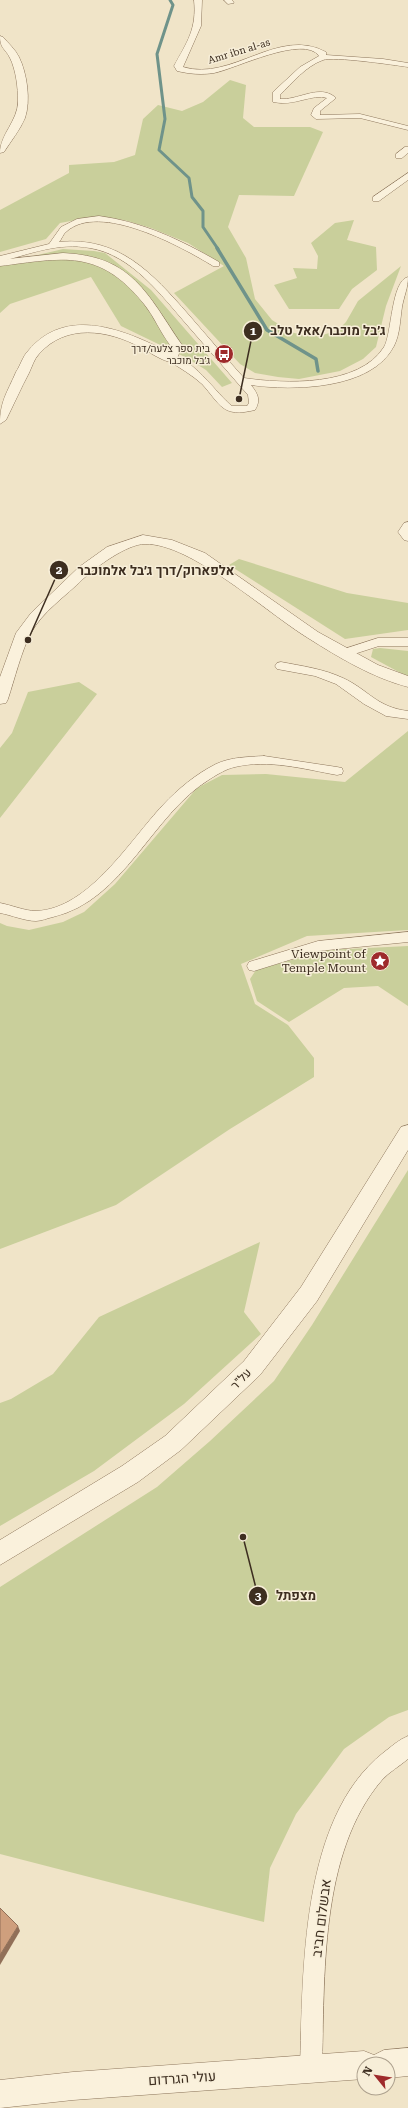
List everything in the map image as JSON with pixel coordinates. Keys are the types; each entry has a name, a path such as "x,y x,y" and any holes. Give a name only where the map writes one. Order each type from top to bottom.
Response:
{"street":[{"name":"Amr ibn al-as","path":"198,0 199,17 197,31 178,66 180,69 194,72 218,70 260,54 289,48 314,49 323,54 322,57"},
{"path":"0,39 14,56 18,67 23,102 20,117 14,130 0,150"},
{"path":"408,64 322,57 286,83 276,94 276,100 282,102 291,102 310,96 327,94 332,98 317,110 315,114 319,117 360,116 408,128"},
{"path":"399,156 408,149"},
{"path":"376,199 408,176"},
{"path":"52,246 59,238 61,231 69,225 86,220 112,220 164,236 185,245 216,264"},
{"path":"0,259 52,246 75,244 96,246 117,255 153,281 253,394 254,403 251,408 242,411 228,409 221,404 205,382 172,359 132,338 107,330 74,329 60,333 44,342 32,353 0,420"},
{"path":"0,263 72,255 87,257 103,263 117,271 148,302 168,335 176,345 172,359"},
{"path":"241,381 275,385 308,384 349,375 367,367 381,358 389,348 393,338 398,304 408,280"},
{"path":"392,538 407,533"},
{"path":"0,699 22,633 36,616 84,570 112,550 142,539 167,543 200,556 271,607 345,653 373,668 408,682"},
{"path":"345,653 378,642 408,642"},
{"path":"281,666 317,673 340,681 368,701 390,713 408,715"},
{"path":"0,908 27,916 46,916 67,909 102,884 192,783 221,766 257,760 284,762 337,771"},
{"path":"254,966 318,946 408,937"},
{"name":"על\"ר","path":"0,1553 142,1465 194,1424 252,1368 309,1294 408,1132"},
{"name":"אבשלום חביב","path":"311,2069 317,1931 326,1874 350,1810 363,1788 379,1768 408,1746"},
{"path":"396,2063 408,2062"},
{"name":"עולי הגרדום","path":"0,2094 73,2086 356,2066"}],"green space":[{"path":"230,80 246,85 243,118 254,127 310,127 323,132 294,196 239,195 228,227 246,258 255,299 272,320 291,332 305,336 322,335 337,331 346,322 358,301 401,266 386,306 376,347 363,359 340,371 299,379 255,373 240,364 174,293 224,266 188,243 151,228 124,220 93,217 60,223 46,239 0,252 0,210 69,173 69,165 114,162 135,155 143,119 158,105 182,111 203,102"},
{"path":"354,220 347,240 376,247 377,270 352,289 339,309 289,309 274,285 297,278 293,268 317,269 318,256 311,243 335,223"},
{"path":"63,249 105,253 151,290 232,383 222,387 206,370 185,357 121,326 91,277 10,304 0,313 0,264"},
{"path":"239,559 347,593 408,603 408,630 345,639 229,565"},
{"path":"380,648 408,651 408,677 371,657 373,649"},
{"path":"79,682 97,694 0,818 0,748 12,733 28,692"},
{"path":"408,731 408,930 307,936 241,964 255,1004 288,1025 314,1058 314,1077 230,1129 116,1205 0,1249 0,923 7,926 29,930 63,922 84,912 115,884 197,788 222,775 266,774 345,782"},
{"path":"408,946 408,1006 378,986 344,988 289,1022 257,1001 250,979 256,970 327,950"},
{"path":"408,1170 408,1710 389,1717 344,1749 296,1814 270,1868 264,1922 0,1854 0,1587 157,1487 210,1441 274,1381 312,1325"},
{"path":"260,1242 244,1312 261,1334 184,1404 94,1471 0,1526 0,1403 11,1399 53,1374 99,1317"}],"building":[{"path":"0,1908 18,1926 0,1955"}],"waterway":[{"path":"170,0 173,5 157,54 165,119 159,150 189,178 192,197 203,211 203,227 218,249"},
{"path":"217,248 267,330 316,359 318,371"}],"place":[{"name":"בית ספר צלעה/דרך ג׳בל מוכבר","path":"224,354"},
{"name":"ג׳בל מוכבר/אאל טלב","path":"239,399"},
{"name":"אלפארוק/דרך ג׳בל אלמוכבר","path":"28,640"},
{"name":"Viewpoint of Temple Mount","path":"380,961"},
{"name":"מצפתל","path":"243,1537"}]}
